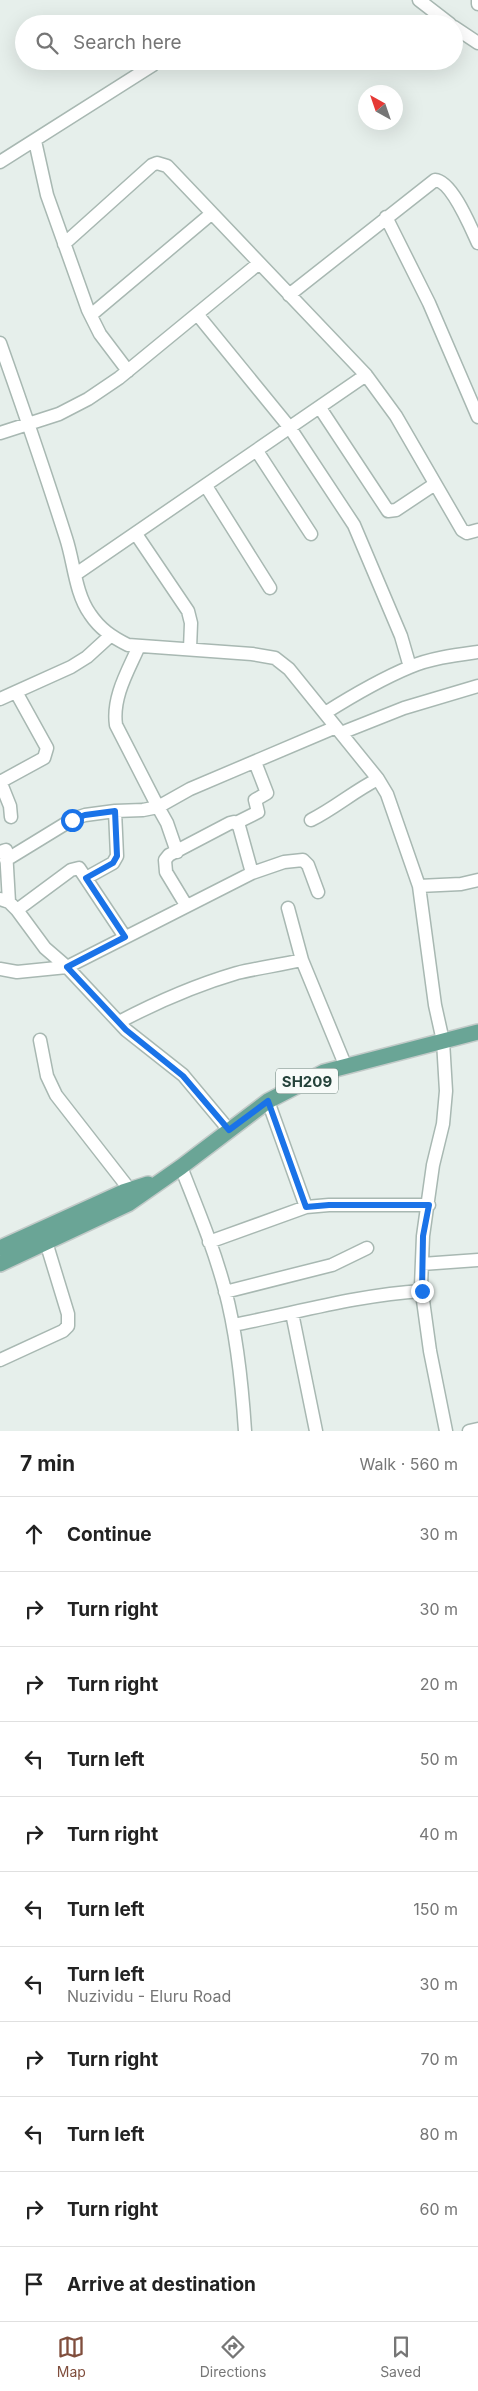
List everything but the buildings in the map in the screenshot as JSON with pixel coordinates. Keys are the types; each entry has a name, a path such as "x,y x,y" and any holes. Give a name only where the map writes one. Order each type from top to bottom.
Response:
{"main road":[{"name":"SH209","path":"0,1264 128,1204 181,1167 268,1101 324,1072 478,1032"},
{"name":"SH209","path":"0,1248 130,1190 159,1181"}],"street":[{"path":"419,0 438,15"},
{"path":"463,33 478,43"},
{"path":"0,162 145,70"},
{"path":"35,141 47,195 91,315 100,334 128,370"},
{"path":"64,244 152,165 157,163 167,166 258,264 366,375 396,416 462,530 467,533 478,530"},
{"path":"289,295 431,182 438,180 446,184 478,243"},
{"path":"91,315 211,214"},
{"path":"386,217 429,303 478,417"},
{"path":"0,432 30,425 59,414 88,399 128,370 258,264"},
{"path":"198,314 290,428 354,525 401,636 410,667"},
{"path":"0,342 30,425 89,613 110,636 128,645 275,658 289,669 326,713 378,779 387,794 419,886 435,1005 443,1041 446,1092 443,1124 433,1165 429,1205 423,1236 421,1285 430,1351 446,1431"},
{"path":"76,574 366,375"},
{"path":"320,408 388,511 396,510 435,484"},
{"path":"257,451 311,534"},
{"path":"206,486 270,588"},
{"path":"136,534 188,612 191,623 190,650"},
{"path":"0,698 71,667 87,657 110,636"},
{"path":"139,646 118,694 114,712 116,724 136,768 167,823 177,852"},
{"path":"326,713 358,693 410,667 427,661 478,652"},
{"path":"229,1130 183,1076 119,1022 67,967 45,948 8,904 3,856 85,815 158,807 190,789 339,730 478,686"},
{"path":"11,817 0,782 44,758 47,753 47,748 16,692"},
{"path":"186,906 164,866 169,855 230,823 236,823 258,812 255,800 267,793 255,762"},
{"path":"311,820 331,810 347,796 378,779"},
{"path":"86,878 113,863 117,856 115,811"},
{"path":"236,823 252,872"},
{"path":"0,969 17,972 67,967 252,872 284,862 303,860 308,865 318,892"},
{"path":"8,904 76,867 81,869 125,937"},
{"path":"419,886 461,884 478,880"},
{"path":"288,908 302,960 346,1066"},
{"path":"119,1022 171,996 206,983 239,973 302,960"},
{"path":"40,1040 47,1076 56,1095 81,1124 130,1190"},
{"path":"268,1101 306,1207"},
{"path":"181,1167 226,1292 233,1325 245,1431"},
{"path":"209,1242 306,1207 329,1205 429,1205"},
{"path":"0,1360 63,1331 68,1326 68,1314 46,1242"},
{"path":"226,1292 332,1265 368,1248"},
{"path":"422,1264 478,1260"},
{"path":"233,1325 421,1285"},
{"path":"292,1312 316,1431"},
{"path":"469,1431 478,1430"}],"route":[{"path":"72,820 85,815 115,811 116,860 86,878 125,937 67,967 126,1030 183,1076 229,1130 268,1101 306,1207 329,1205 429,1205 423,1236 422,1291"}]}
